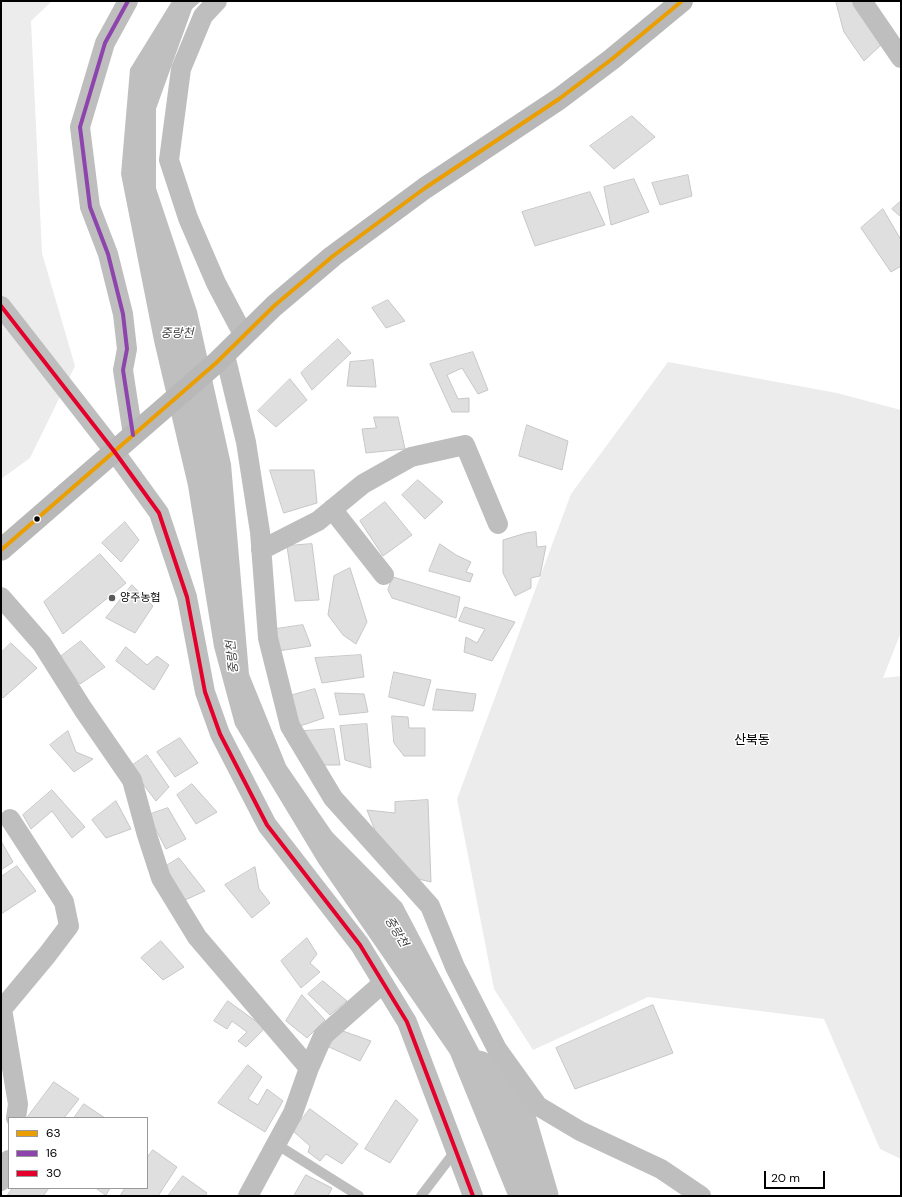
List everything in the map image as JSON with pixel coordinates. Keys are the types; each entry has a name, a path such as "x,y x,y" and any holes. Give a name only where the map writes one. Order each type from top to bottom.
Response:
{"main road":[{"path":"1,550 220,359 274,306 352,242 425,188 559,99 612,59 682,1"}],"street":[{"path":"128,1 105,43 80,127 90,207 108,254 123,314 127,349 123,370 133,435"},
{"path":"218,1 203,16 181,69 169,160 188,218 216,283 244,336"},
{"path":"862,1 901,58"},
{"path":"3,313 114,451 159,513 187,597 205,692 220,734 267,825 360,945 407,1022 474,1196"},
{"path":"220,359 246,442 261,550 268,638 290,726 333,798 430,906 455,967 497,1049 538,1106 580,1131 661,1169 701,1196"},
{"path":"261,550 318,521 363,484 412,457 465,445 498,524"},
{"path":"332,509 384,575"},
{"path":"1,597 42,644 83,709 132,780 147,835 161,878 196,937 309,1068"},
{"path":"10,819 64,902 69,926 2,1009 18,1104 16,1117"},
{"path":"248,1196 293,1113 309,1068 323,1036 383,983"},
{"path":"1,1181 8,1163"}],"lane":[{"path":"276,1144 359,1196"},
{"path":"421,1196 456,1150"}],"shaded area":[{"path":"1,1 52,1 31,21 42,253 75,366 30,458 1,479"},
{"path":"668,362 837,393 901,410 901,632 883,678 901,676 901,1159 880,1149 824,1019 648,997 533,1050 494,989 457,799 571,494"}],"water":[{"name":"중랑천","path":"172,1 201,1 192,9 156,109 156,188 197,311 231,464 249,674 286,765 332,832 402,903 500,1090 540,1196 508,1196 450,1054 319,864 235,725 214,647 188,486 154,341 121,174 130,69"}],"building":[{"path":"836,1 857,1 883,43 864,61 844,32"},
{"path":"632,116 655,137 614,169 590,146"},
{"path":"688,175 692,196 660,205 652,183"},
{"path":"634,179 649,212 611,225 604,187"},
{"path":"590,192 605,225 535,246 522,212"},
{"path":"901,201 901,217 892,209"},
{"path":"883,209 901,240 901,266 891,272 861,228"},
{"path":"388,300 405,321 386,328 372,308"},
{"path":"338,339 351,353 312,390 301,373"},
{"path":"473,352 488,390 478,394 462,368 447,375 458,399 469,398 469,412 452,412 430,364"},
{"path":"373,360 376,387 347,386 350,362"},
{"path":"290,379 307,400 276,427 258,411"},
{"path":"374,417 398,417 405,449 366,453 362,429 376,428"},
{"path":"527,425 568,441 562,470 519,456"},
{"path":"270,470 314,470 317,503 284,513"},
{"path":"418,480 443,502 425,519 402,495"},
{"path":"385,502 412,535 383,556 360,521"},
{"path":"125,522 139,540 121,562 102,543"},
{"path":"536,532 537,547 546,546 540,576 531,578 531,588 515,596 503,573 503,540 526,533"},
{"path":"312,544 319,600 295,601 287,546"},
{"path":"440,544 456,555 471,562 466,572 473,574 470,582 429,571"},
{"path":"100,554 126,583 63,634 44,602"},
{"path":"350,568 367,622 356,644 343,635 328,615 334,576"},
{"path":"393,577 460,597 456,618 392,598 388,590"},
{"path":"132,585 153,606 135,633 106,618"},
{"path":"465,607 515,622 492,661 464,652 466,637 477,643 485,629 459,621"},
{"path":"303,625 311,646 278,651 276,629"},
{"path":"81,641 105,667 80,684 60,657"},
{"path":"11,643 37,668 3,698 1,696 1,653"},
{"path":"126,647 147,665 157,656 169,665 154,690 116,661"},
{"path":"361,655 364,677 322,683 315,658"},
{"path":"394,672 431,680 424,706 389,697"},
{"path":"315,689 324,718 300,726 289,696"},
{"path":"437,689 476,694 473,711 433,710"},
{"path":"335,693 364,694 368,712 340,715"},
{"path":"392,716 408,717 409,728 425,728 425,756 404,756 394,743"},
{"path":"367,724 371,768 345,760 340,726"},
{"path":"334,729 340,765 318,765 303,731"},
{"path":"68,731 76,752 93,759 74,772 50,745"},
{"path":"180,738 198,763 175,777 157,752"},
{"path":"147,755 169,787 156,801 130,767"},
{"path":"192,784 217,812 196,824 177,795"},
{"path":"52,790 85,827 72,838 52,811 31,829 23,815"},
{"path":"428,800 431,882 414,878 376,833 367,810 395,813 395,802"},
{"path":"116,801 131,829 106,838 92,820"},
{"path":"168,808 186,839 166,849 148,815"},
{"path":"1,841 13,862 1,870"},
{"path":"179,858 205,891 185,900 163,868"},
{"path":"17,866 36,891 1,914 1,877"},
{"path":"255,867 259,889 270,903 252,918 225,885"},
{"path":"307,938 317,954 310,963 320,972 301,988 281,961"},
{"path":"161,941 184,967 163,980 141,958"},
{"path":"323,981 347,1001 330,1015 308,994"},
{"path":"302,995 325,1020 307,1038 286,1021"},
{"path":"228,1001 265,1028 246,1047 238,1041 247,1032 232,1021 227,1029 214,1021"},
{"path":"653,1005 673,1053 575,1089 556,1048"},
{"path":"340,1030 371,1041 360,1061 329,1047"},
{"path":"248,1065 262,1077 248,1099 258,1105 267,1089 283,1101 265,1132 218,1103"},
{"path":"54,1082 79,1099 65,1117 28,1117"},
{"path":"396,1100 418,1120 390,1163 365,1149"},
{"path":"84,1104 104,1117 75,1117"},
{"path":"310,1109 358,1144 342,1164 326,1154 320,1161 308,1152 310,1146 293,1131"},
{"path":"153,1150 177,1167 158,1196 120,1196 124,1189 148,1189 148,1157"},
{"path":"306,1175 332,1188 328,1196 294,1196"},
{"path":"183,1176 207,1193 205,1196 168,1196"},
{"path":"12,1189 48,1189 43,1196 7,1196"},
{"path":"97,1189 109,1189 106,1195"}],"waterway":[{"name":"중랑천","path":"478,1069 519,1124 540,1196"}],"transit line":[{"name":"16","path":"128,1 105,43 80,127 90,207 108,254 123,314 127,349 123,370 133,435"},
{"name":"63","path":"1,550 216,363 274,306 333,256 425,188 559,99 612,59 682,1"},
{"name":"30","path":"1,306 114,451 159,513 187,597 205,692 220,734 267,825 360,945 407,1022 473,1196"}],"place":[{"name":"양주농협","path":"112,598"}],"district":[{"name":"산북동","path":"752,741"}]}
